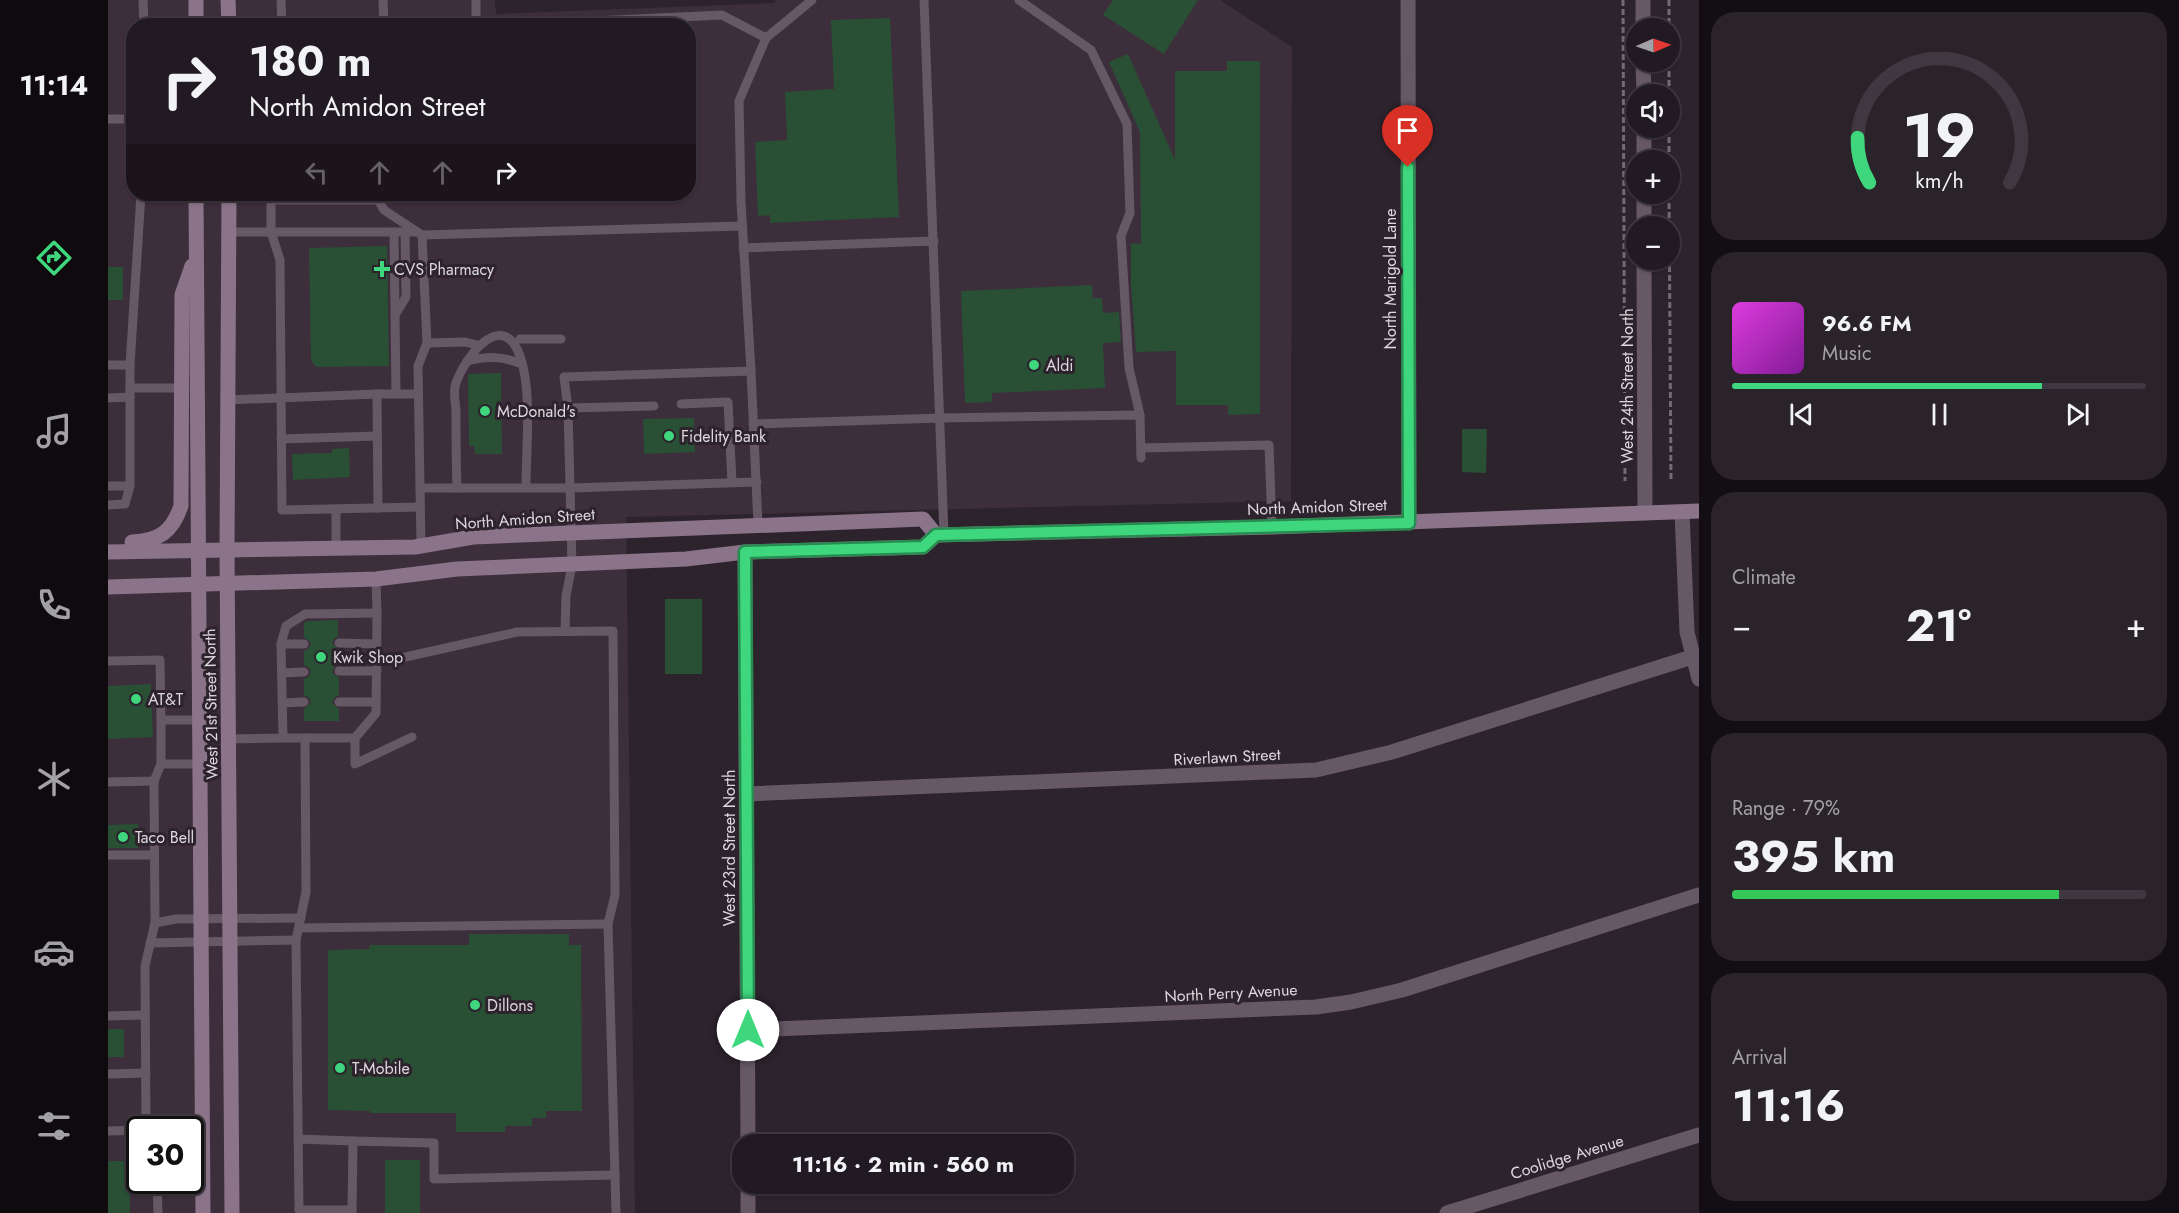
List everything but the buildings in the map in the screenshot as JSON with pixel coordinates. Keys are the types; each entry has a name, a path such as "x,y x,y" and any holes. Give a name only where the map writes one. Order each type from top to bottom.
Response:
{"main road":[{"path":"196,0 196,18"},
{"path":"228,0 229,18"},
{"name":"West 21st Street North","path":"196,201 202,942 197,1116"},
{"name":"West 21st Street North","path":"229,201 227,584 232,1213"},
{"path":"108,542 148,541 160,536 176,520 182,506 182,295 196,258"},
{"name":"North Amidon Street","path":"108,587 376,579 457,569 686,559 745,552 923,547 940,535 1409,523 1699,511"},
{"name":"North Amidon Street","path":"108,552 421,546 474,537 923,519 940,535"},
{"name":"West 21st Street North","path":"202,1194 203,1213"}],"street":[{"name":"North Marigold Lane","path":"1408,0 1409,523"},
{"path":"1643,0 1643,18"},
{"name":"West 24th Street North","path":"1644,270 1645,513"},
{"path":"1682,512 1687,632 1699,679"},
{"name":"West 23rd Street North","path":"745,552 748,1134"},
{"name":"Riverlawn Street","path":"747,794 1316,770 1392,752 1692,657"},
{"name":"North Perry Avenue","path":"748,1030 1327,1006 1402,990 1699,895"},
{"name":"Coolidge Avenue","path":"1447,1213 1699,1135"},
{"path":"748,1194 748,1213"}],"lane":[{"path":"143,0 144,18"},
{"path":"281,0 282,18"},
{"path":"383,0 384,18"},
{"path":"476,0 476,18"},
{"path":"758,525 742,226 740,101 766,38 812,0"},
{"path":"924,0 941,418 940,535"},
{"path":"1019,0 1090,50 1127,124 1130,213 1121,236 1129,368 1140,415 1141,453 1269,445 1272,527"},
{"path":"658,18 722,15 766,38"},
{"path":"108,119 126,119"},
{"path":"108,504 125,504 130,486 130,365 141,201"},
{"path":"271,201 271,232 280,260 282,510 420,507"},
{"path":"380,201 384,210 419,234"},
{"path":"229,232 405,232 419,234 742,226"},
{"path":"394,232 396,394"},
{"path":"395,315 406,297 405,232"},
{"path":"419,234 427,343 418,366 421,546"},
{"path":"743,248 934,241"},
{"path":"457,488 455,385 477,345 490,336 502,336 512,342 526,378 526,487"},
{"path":"520,339 561,339"},
{"path":"427,343 465,342 477,345"},
{"path":"467,361 487,356 506,357 522,364"},
{"path":"108,365 130,365"},
{"path":"565,630 566,596 572,565 568,408 564,377 751,371"},
{"path":"108,398 130,393 182,388"},
{"path":"376,394 378,508"},
{"path":"227,400 418,394"},
{"path":"681,404 728,402 732,482"},
{"path":"568,408 654,406"},
{"path":"753,424 1140,415"},
{"path":"281,439 377,436"},
{"path":"420,488 571,488 757,482"},
{"path":"108,486 130,486"},
{"path":"336,509 336,549"},
{"path":"376,579 376,713 355,738 355,764 412,737"},
{"path":"283,738 281,644 286,626 305,614 377,613"},
{"path":"377,660 401,658 517,632 613,631 615,895 608,924 616,1213"},
{"path":"339,643 377,644"},
{"path":"281,644 304,644"},
{"path":"108,661 160,660 161,764 154,781 155,923 145,966 146,1116"},
{"path":"339,671 377,671"},
{"path":"282,672 304,672"},
{"path":"282,703 304,702"},
{"path":"339,702 376,702"},
{"path":"161,720 200,720"},
{"path":"305,738 306,892 296,940 298,1210 352,1211 353,1141"},
{"path":"230,739 355,738"},
{"path":"161,764 200,764"},
{"path":"108,782 154,781"},
{"path":"108,855 154,855"},
{"path":"155,923 176,919 301,918"},
{"path":"298,928 608,924"},
{"path":"150,943 296,940"},
{"path":"108,1010 108,1016 145,1015"},
{"path":"108,1074 146,1073"},
{"path":"108,1131 126,1130"},
{"path":"298,1139 434,1143 434,1179 615,1175"},
{"path":"157,1194 158,1213"}],"path":[{"path":"1623,0 1625,481"},
{"path":"1669,0 1669,18"},
{"path":"1669,204 1671,479"}],"shaded area":[{"path":"108,0 495,0 496,14 774,3 776,0 1220,0 1292,47 1291,501 626,517 635,1213 108,1213"}],"place":[{"name":"CVS Pharmacy","path":"382,269"},
{"name":"Aldi","path":"1034,365"},
{"name":"McDonald's","path":"485,411"},
{"name":"Fidelity Bank","path":"669,436"},
{"name":"Kwik Shop","path":"321,657"},
{"name":"AT&T","path":"136,699"},
{"name":"Taco Bell","path":"123,837"},
{"name":"Dillons","path":"475,1005"},
{"name":"T-Mobile","path":"340,1068"}],"route":[{"path":"748,1030 745,552 923,547 936,535 1409,523 1408,167"}]}
